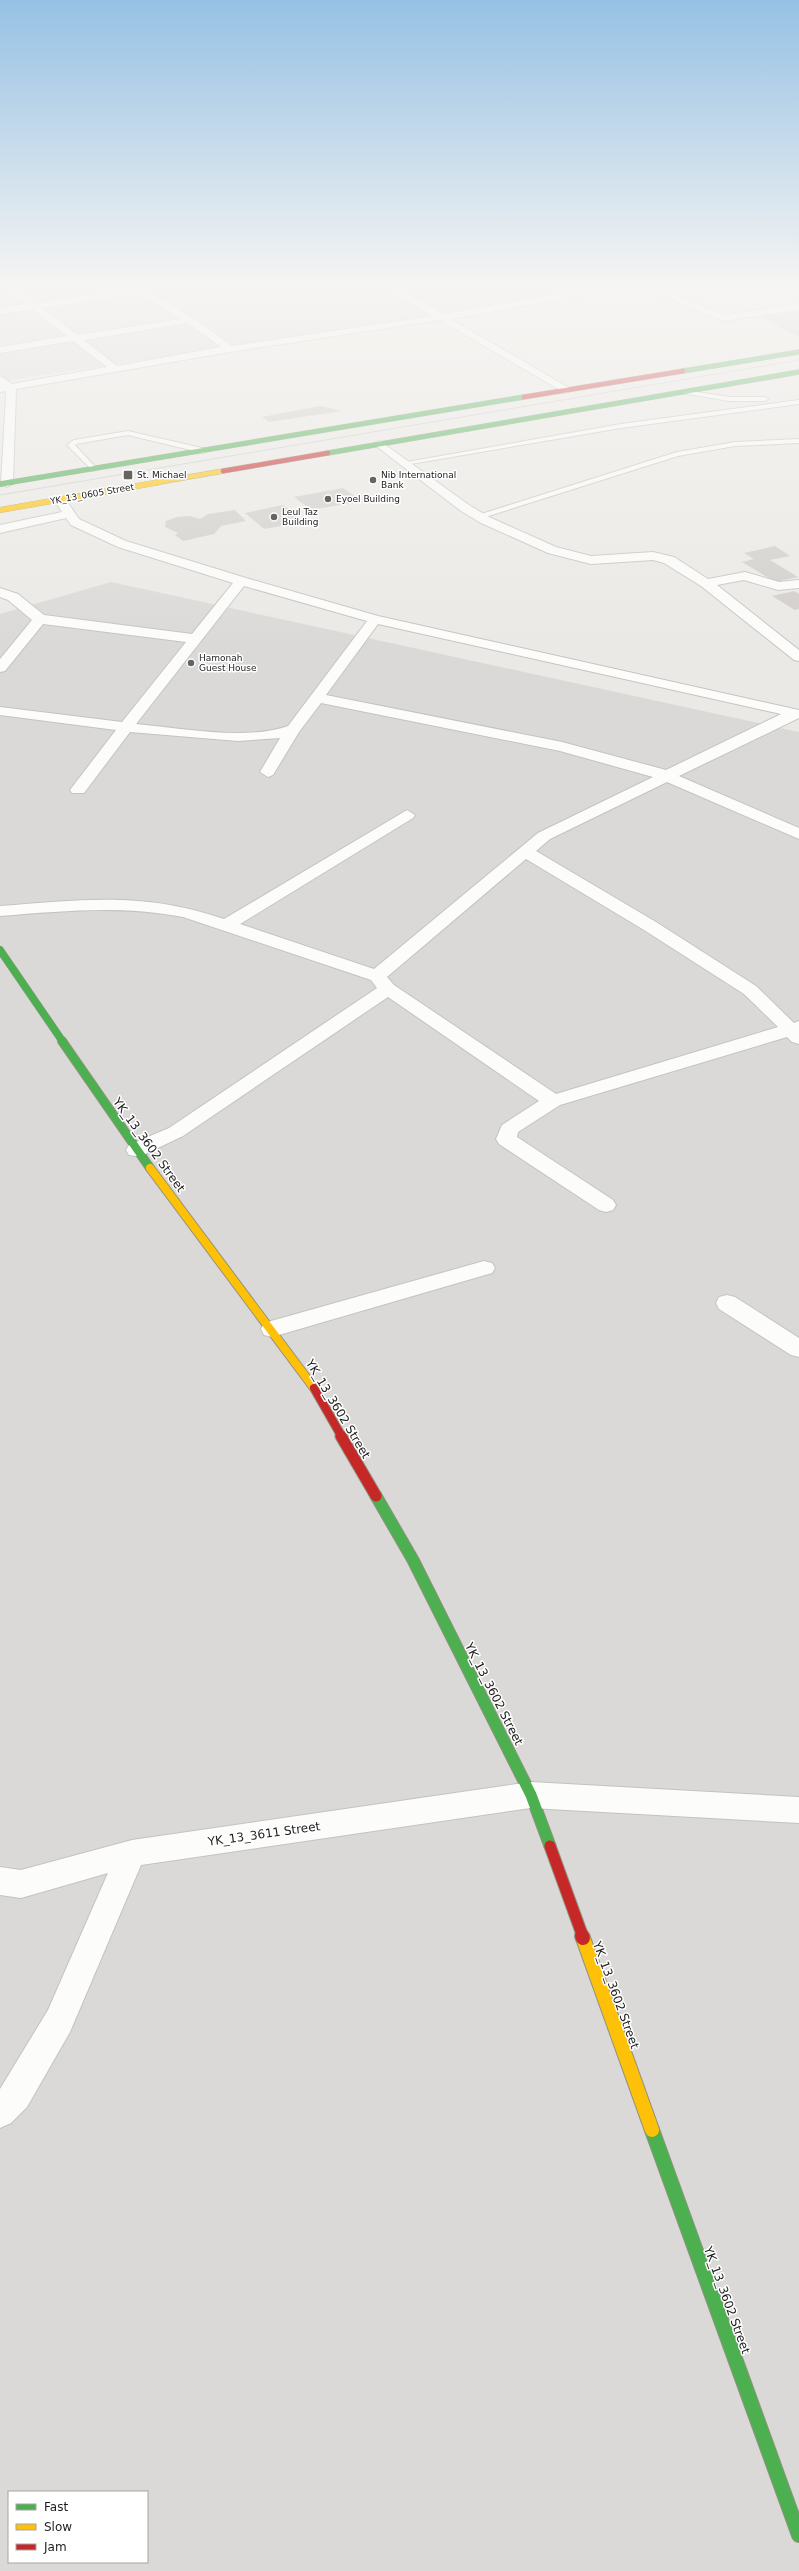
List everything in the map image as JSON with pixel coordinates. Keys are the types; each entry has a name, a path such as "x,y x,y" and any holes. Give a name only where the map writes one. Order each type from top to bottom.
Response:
{"main road":[{"path":"4,484 461,408"},
{"name":"YK_13_0605 Street","path":"0,510 591,408"},
{"path":"333,430 358,448"},
{"name":"YK_13_3602 Street","path":"0,950 136,1150 272,1329 314,1388 413,1560 531,1795 799,2535"}],"street":[{"path":"4,484 5,408"},
{"path":"380,444 479,516 565,555 606,560 661,556 706,583 799,658"},
{"path":"60,500 68,514 75,522 122,544 241,582 375,619 797,714"},
{"path":"0,530 68,514"},
{"path":"706,583 745,576 778,586 799,584"},
{"path":"78,790 241,582"},
{"path":"0,592 13,597 40,618 195,639"},
{"path":"0,668 40,618"},
{"path":"268,772 293,729 375,619"},
{"path":"317,698 562,747 665,775 799,834"},
{"path":"0,711 126,727 226,736 272,734 293,729"},
{"path":"136,1150 176,1132 382,983 544,836 665,775 797,714"},
{"path":"226,925 407,816"},
{"path":"526,852 650,926 750,990 796,1031"},
{"path":"0,911 107,903 154,906 187,912 226,925 382,983 553,1101"},
{"path":"606,1205 506,1139 509,1129 553,1101 796,1031"},
{"path":"272,1329 484,1268"},
{"path":"727,1303 799,1349"},
{"name":"YK_13_3611 Street","path":"0,1881 21,1884 132,1853 531,1795 799,1810"},
{"path":"0,2112 16,2096 59,2021 132,1853"}],"lane":[{"path":"405,463 621,426 749,408"},
{"path":"93,469 71,445 74,442 128,433 203,451"},
{"path":"479,516 676,454 735,444 799,441"}],"shaded area":[{"path":"111,582 799,732 799,2571 0,2571 0,614"}],"building":[{"path":"310,408 329,408 342,411 269,422 262,417"},
{"name":"Eyoel Building","path":"343,488 362,501 311,510 294,497"},
{"name":"Leul Taz Building","path":"283,505 305,522 264,529 245,513"},
{"path":"235,510 246,521 221,526 214,534 183,541 175,535 178,533 165,527 166,521 177,517 190,516 200,519 208,514"},
{"path":"775,546 790,556 770,560 798,577 775,582 742,562 754,559 744,553"},
{"path":"794,591 799,594 799,609 795,610 772,596"}],"tram line":[{"path":"0,495 515,408"}],"traffic: fast":[{"path":"0,484 458,408"},
{"path":"328,453 590,408"},
{"path":"0,950 150,1168"},
{"path":"376,1496 413,1560 531,1795 550,1846"},
{"path":"652,2130 799,2535"}],"traffic: slow":[{"path":"0,510 223,471"},
{"path":"150,1168 314,1388"},
{"path":"583,1938 652,2130"}],"traffic: jam":[{"path":"223,471 328,453"},
{"path":"314,1388 376,1496"},
{"path":"550,1846 583,1938"}],"place":[{"name":"St. Michael","path":"128,475"},
{"name":"Nib International Bank","path":"373,480"},
{"name":"Eyoel Building","path":"328,499"},
{"name":"Leul Taz Building","path":"274,517"},
{"name":"Hamonah Guest House","path":"191,663"}]}
